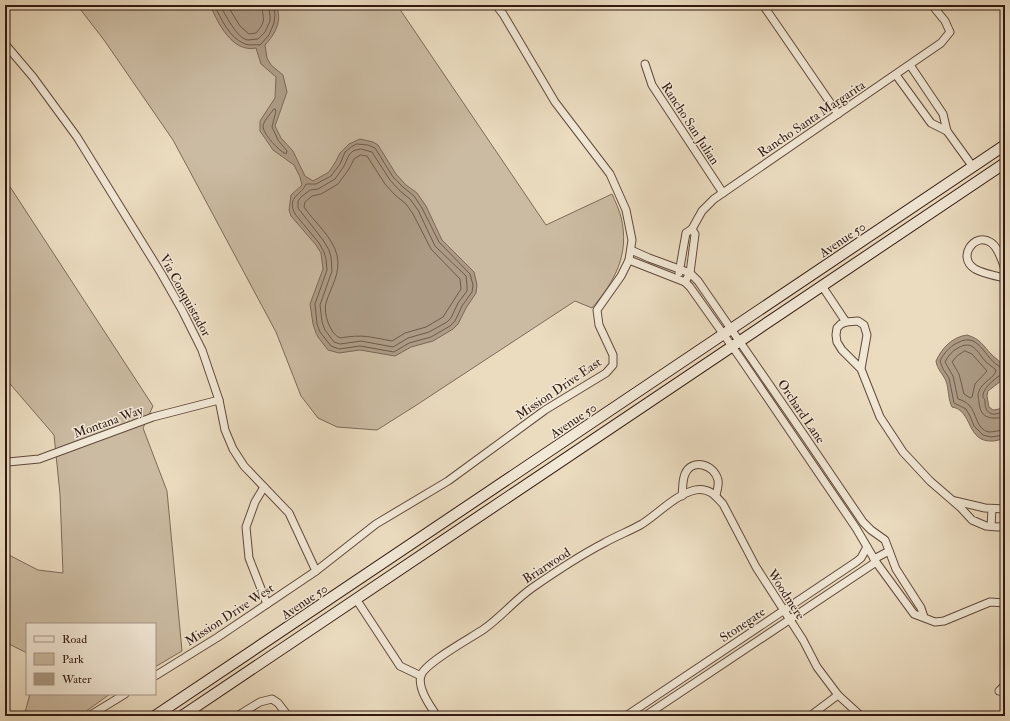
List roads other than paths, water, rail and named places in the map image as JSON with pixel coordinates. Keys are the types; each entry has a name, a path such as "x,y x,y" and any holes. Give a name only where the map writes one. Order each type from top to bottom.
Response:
{"main road":[{"name":"Avenue 50","path":"155,716 1005,145"},
{"name":"Avenue 50","path":"182,716 1005,163"},
{"path":"885,244 923,212 970,181 975,171 973,167"}],"street":[{"name":"Mission Drive East","path":"316,570 376,524 448,481 545,410 606,373 613,365 613,355 599,325 597,310 621,276 629,260 632,240 626,210 610,174 555,102 503,14 496,5"},
{"path":"763,5 838,114"},
{"name":"Rancho Santa Margarita","path":"676,278 680,269 686,233 692,229 702,211 714,199 941,43 950,32 945,21 932,5"},
{"name":"Via Conquistador","path":"5,44 77,137 161,273 202,350 219,400 225,430 233,449 244,466 289,512 316,570"},
{"name":"Rancho San Julian","path":"645,64 652,85 723,193"},
{"path":"910,65 943,114 947,131 973,167"},
{"path":"896,75 931,123 947,131"},
{"path":"685,282 690,273 695,234 692,229"},
{"path":"1005,268 991,242 980,240 967,249 966,255 968,261 976,269 1005,278"},
{"path":"684,248 693,250"},
{"name":"Orchard Lane","path":"631,250 690,273 698,281 727,332"},
{"name":"Orchard Lane","path":"629,260 676,278 685,282 690,287 736,344 863,522 885,540 896,569 921,608 924,617"},
{"path":"655,270 657,260"},
{"path":"822,286 846,322"},
{"path":"861,369 867,335 866,330 864,325 858,321 846,322 837,328 837,342 842,350 861,369 880,417 903,452 972,520 986,526 1005,526"},
{"name":"Orchard Lane","path":"736,344 856,528 875,561 914,614 935,622 944,621 990,602 1005,603"},
{"name":"Montana Way","path":"5,461 39,459 153,417 219,400"},
{"path":"682,496 686,473 689,469 701,464 707,466 716,475 718,480 716,495"},
{"path":"264,487 255,502 246,527 249,558 267,604"},
{"name":"Briarwood","path":"421,676 429,664 485,628 532,588 593,549 642,524 682,496 696,490 704,489 716,495"},
{"name":"Woodmere","path":"716,495 723,504 756,567 803,640 818,667 838,695 860,716"},
{"path":"953,501 985,508 1005,509"},
{"path":"991,526 992,509"},
{"name":"Stonegate","path":"626,716 856,562 861,558 867,547"},
{"name":"Stonegate","path":"644,716 889,551"},
{"name":"Mission Drive West","path":"156,675 218,637 316,570"},
{"path":"356,599 400,666 421,676 420,684 422,690 438,716"},
{"path":"722,652 727,660"},
{"path":"692,672 698,680"},
{"path":"999,691 1005,685"},
{"path":"663,691 669,700"},
{"path":"89,716 124,695"},
{"path":"810,716 838,695"},
{"path":"237,716 260,702 272,699 278,703 288,716"},
{"path":"639,707 644,716"}],"water":[{"path":"210,5 276,5 279,16 277,27 265,45 267,58 271,65 283,75 287,92 275,126 281,138 293,151 305,176 313,181 329,172 340,153 349,144 360,139 373,142 378,145 396,174 406,185 417,193 426,206 442,240 474,272 477,285 476,293 458,324 453,329 433,341 411,347 395,356 360,350 339,353 328,350 318,337 313,324 310,304 323,269 321,253 291,216 289,210 291,195 302,185 300,177 294,165 273,150 260,131 260,121 275,98 276,77 261,64 256,48 240,46 227,35 217,20"},
{"path":"967,335 979,341 1005,366 1005,376 988,391 987,396 989,407 993,410 1005,408 1005,438 993,441 984,440 978,437 959,409 952,407 946,381 936,361 948,344 957,338"}]}
